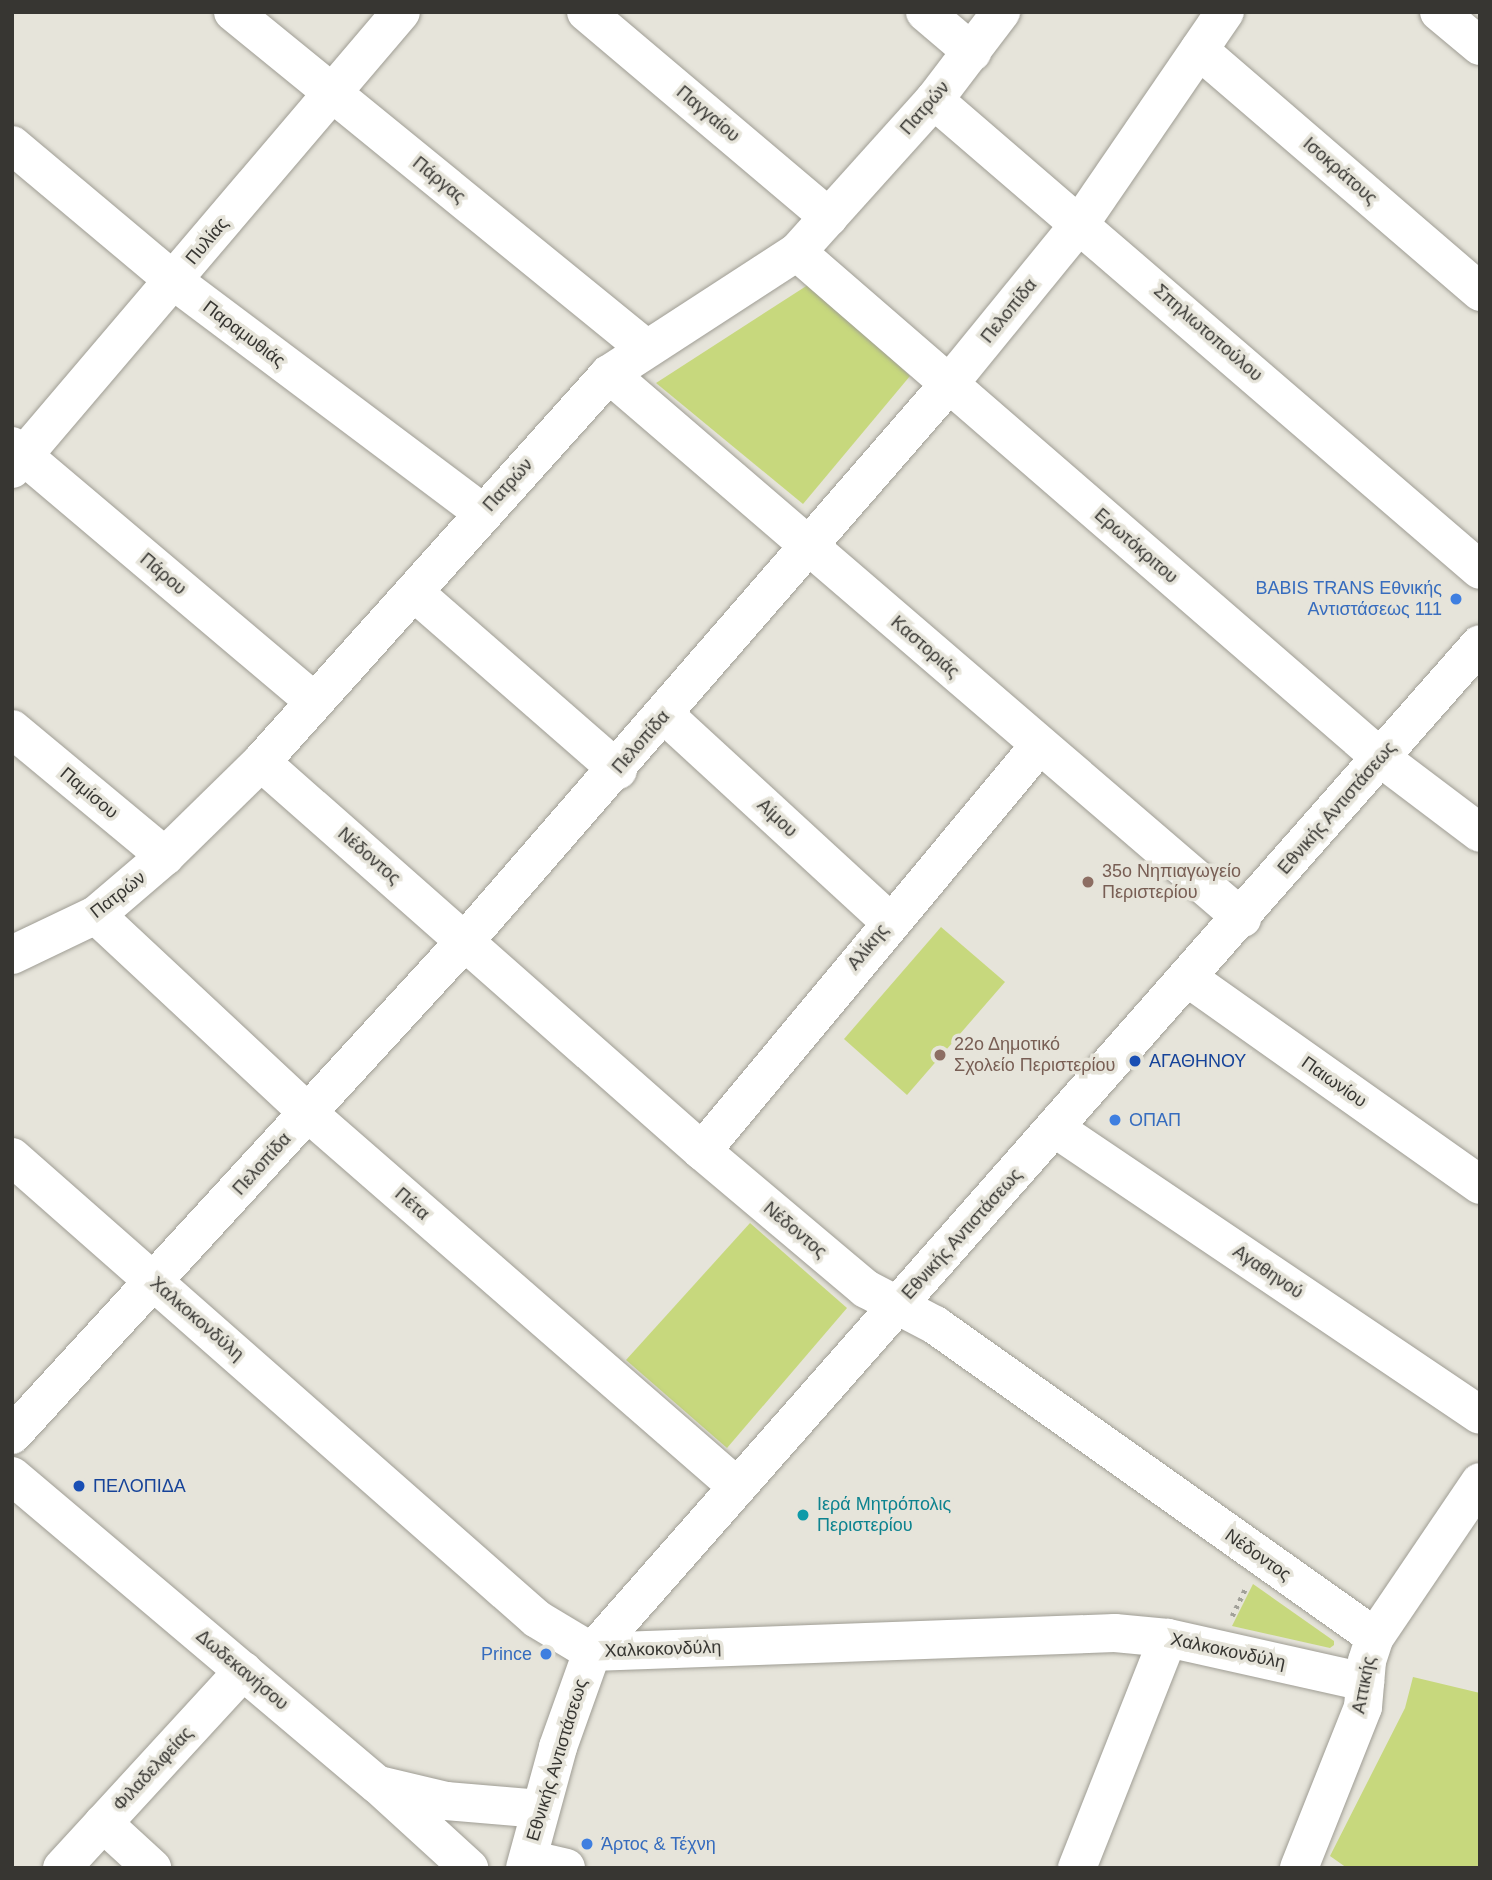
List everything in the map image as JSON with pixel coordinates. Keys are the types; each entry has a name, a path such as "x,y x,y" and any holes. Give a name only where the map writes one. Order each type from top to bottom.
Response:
{"street":[{"name":"Πάργας","path":"233,12 644,347"},
{"name":"Πυλίας","path":"16,457 174,281 401,12"},
{"name":"Παγγαίου","path":"586,12 829,217"},
{"path":"925,12 972,52"},
{"name":"Πατρών","path":"12,955 96,915 165,856 261,762 314,701 415,594 483,513 609,374 644,347 797,252 934,100 1001,12"},
{"name":"Πελοπίδα","path":"12,1436 156,1283 618,770 949,384 1081,222 1225,12"},
{"path":"1439,12 1480,46"},
{"name":"Ισοκράτους","path":"1199,50 1480,292"},
{"name":"Σπηλιωτοπούλου","path":"934,100 1081,222 1480,570"},
{"name":"Παραμυθιάς","path":"12,145 174,281 483,513"},
{"name":"Ερωτόκριτου","path":"797,252 1381,758 1480,833"},
{"name":"Καστοριάς","path":"609,374 809,545 1038,747 1242,918"},
{"name":"Πάρου","path":"16,457 314,701"},
{"path":"415,594 618,770"},
{"name":"Εθνικής Αντιστάσεως","path":"526,1863 592,1652 735,1485 1056,1129 1480,644"},
{"name":"Αίμου","path":"665,715 890,922"},
{"name":"Παμίσου","path":"12,729 165,856"},
{"name":"Αλίκης","path":"702,1151 1038,747"},
{"name":"Νέδοντος","path":"261,762 702,1151 866,1289 935,1325 1376,1637"},
{"name":"Πέτα","path":"96,915 308,1113 735,1485"},
{"name":"Παιωνίου","path":"1188,978 1480,1185"},
{"name":"Αγαθηνού","path":"1056,1129 1480,1415"},
{"name":"Χαλκοκονδύλη","path":"12,1157 537,1619 592,1652 1115,1633 1168,1638 1365,1682"},
{"name":"Δωδεκανήσου","path":"12,1476 377,1784 469,1868"},
{"name":"Αττικής","path":"1300,1867 1363,1707 1365,1682 1376,1637 1480,1482"},
{"path":"1077,1868 1168,1638"},
{"name":"Φιλαδελφείας","path":"62,1868 243,1671"},
{"path":"377,1784 446,1801 541,1809"},
{"path":"103,1822 152,1868"},
{"path":"526,1863 566,1868"}],"path":[{"path":"1216,1648 1261,1557"}],"green space":[{"path":"811,283 910,376 803,504 656,383"},
{"path":"941,927 1005,982 907,1095 844,1039"},
{"path":"750,1223 847,1308 727,1448 626,1360"},
{"path":"1253,1584 1334,1641 1334,1645 1330,1648 1232,1626"},
{"path":"1413,1677 1480,1693 1480,1868 1347,1868 1330,1856 1405,1708"}],"place":[{"name":"BABIS TRANS Εθνικής Αντιστάσεως 111","path":"1456,599"},
{"name":"35ο Νηπιαγωγείο Περιστερίου","path":"1088,882"},
{"name":"22ο Δημοτικό Σχολείο Περιστερίου","path":"940,1055"},
{"name":"ΑΓΑΘΗΝΟΥ","path":"1135,1061"},
{"name":"ΟΠΑΠ","path":"1115,1120"},
{"name":"ΠΕΛΟΠΙΔΑ","path":"79,1486"},
{"name":"Ιερά Μητρόπολις Περιστερίου","path":"803,1515"},
{"name":"Prince","path":"546,1654"},
{"name":"Άρτος & Τέχνη","path":"587,1844"}]}
